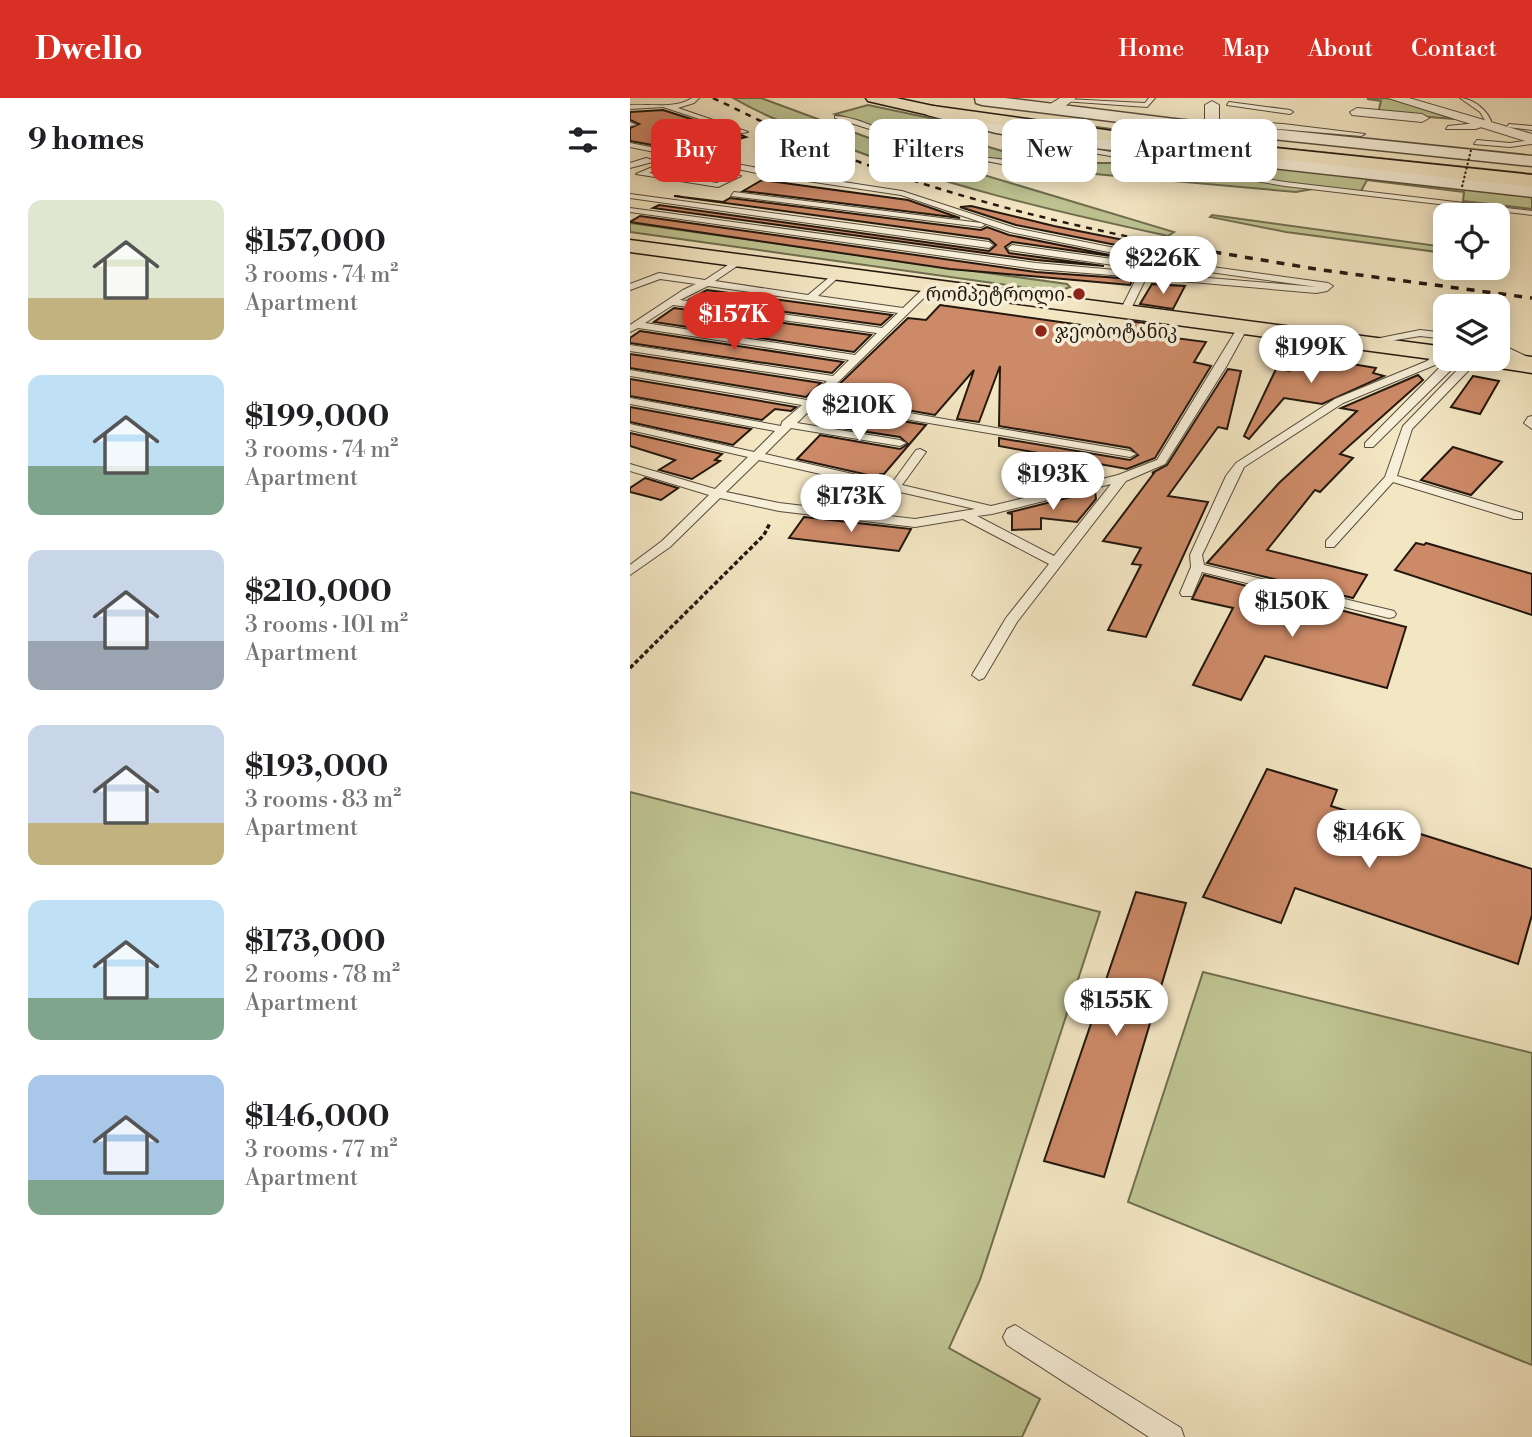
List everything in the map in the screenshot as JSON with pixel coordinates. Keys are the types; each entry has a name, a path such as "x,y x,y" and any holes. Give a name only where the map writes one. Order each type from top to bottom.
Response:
{"main road":[{"path":"874,98 933,111 1111,136"},
{"path":"907,106 943,106 954,101 954,98"},
{"path":"977,99 1072,119"},
{"path":"1062,103 1088,119"},
{"path":"1097,124 1499,166 1531,163"},
{"path":"1277,154 1532,181"},
{"path":"630,246 1125,311 1239,335 1433,350"},
{"path":"1510,362 1532,364"}],"street":[{"path":"1395,98 1480,123"},
{"path":"977,99 1062,103 1171,119"},
{"path":"1212,105 1212,119"},
{"path":"933,111 1002,129"},
{"path":"1357,112 1480,123 1509,128 1532,141"},
{"path":"1509,128 1513,120 1532,118"},
{"path":"1277,133 1531,163"},
{"path":"1277,163 1532,191"}],"lane":[{"path":"671,107 692,102 696,98"},
{"path":"1062,103 1147,105 1152,98"},
{"path":"1212,105 1253,98"},
{"path":"1448,128 1490,122 1488,116 1463,99"},
{"path":"630,107 654,104 671,107 744,132"},
{"path":"1229,104 1290,112"},
{"path":"837,117 928,148 1002,160"},
{"path":"1277,125 1361,134"},
{"path":"1509,128 1532,128"},
{"path":"1477,142 1510,145 1532,141"},
{"path":"630,145 651,149"},
{"path":"1097,152 1285,184 1532,213"},
{"path":"630,153 651,158 631,165"},
{"path":"651,170 640,174 651,176"},
{"path":"697,182 718,185 724,182"},
{"path":"832,182 902,193 1002,226 1130,254 1146,263"},
{"path":"713,207 745,187"},
{"path":"734,194 914,219 1002,226"},
{"path":"630,196 988,242 1002,226"},
{"path":"630,210 650,199"},
{"path":"746,226 784,201"},
{"path":"630,210 883,242 1036,266 1316,290 1328,286 1012,248"},
{"path":"883,242 914,219"},
{"path":"633,327 740,260"},
{"path":"1125,311 1143,277 1146,263"},
{"path":"810,298 838,273"},
{"path":"631,285 659,276 905,311"},
{"path":"630,571 666,544 715,493 931,286"},
{"path":"671,302 884,331"},
{"path":"633,327 856,358"},
{"path":"630,467 715,493 779,507 915,523 992,510 1122,478 1161,462 1239,335"},
{"path":"630,348 834,379"},
{"path":"1510,352 1532,364"},
{"path":"1187,593 1198,567 1196,555 1232,476 1240,465 1339,401 1433,362"},
{"path":"1369,445 1433,368"},
{"path":"1330,544 1391,478 1406,428 1462,371"},
{"path":"630,373 1130,454"},
{"path":"630,401 900,443"},
{"path":"1532,419 1532,426"},
{"path":"630,427 992,510"},
{"path":"895,486 920,452"},
{"path":"979,676 1011,621 1122,478"},
{"path":"1391,478 1518,516"},
{"path":"964,514 1057,563"},
{"path":"1198,567 1389,614"},
{"path":"1015,1337 1172,1437"}],"path":[{"path":"1462,187 1471,150"},
{"path":"630,668 764,535 779,507"}],"green space":[{"path":"733,98 761,98 818,119 776,119"},
{"path":"1390,98 1454,119 1378,113 1381,101 1367,99"},
{"path":"868,105 934,119 869,119 869,125 835,114"},
{"path":"855,133 869,138 869,156 855,151"},
{"path":"988,147 1002,151 1002,164 988,161"},
{"path":"1277,147 1532,174 1532,177 1277,150"},
{"path":"1097,163 1111,163 1111,175 1097,174"},
{"path":"1277,168 1532,194 1532,209 1510,206 1510,203 1463,201 1464,192 1367,180 1360,193 1318,188 1296,192 1184,182 1277,182"},
{"path":"988,176 1174,232 1168,236 1125,227 949,182 988,182"},
{"path":"1212,215 1433,245 1433,251 1286,232 1210,217"},
{"path":"630,223 1067,284 1070,287 1057,292 630,232"},
{"path":"630,792 1100,912 980,1280 949,1348 1040,1399 1022,1437 630,1437"},
{"path":"1203,972 1532,1053 1532,1365 1128,1202"}],"building":[{"path":"663,110 691,119 651,119 651,145 630,141 630,128 639,124 630,120 630,112"},
{"path":"759,182 777,182 908,200 960,218 743,191"},
{"path":"674,196 723,202 730,198 981,230 987,227 1009,235 1125,258 1012,242 1005,247 1009,253 1104,266 1036,260 653,208 659,205 989,251 996,245 989,239"},
{"path":"971,206 1188,253 1179,260 1148,255 1131,248 1016,225 960,207"},
{"path":"640,216 1036,272 1133,279 1130,285 950,269 630,222"},
{"path":"1152,284 1185,286 1173,309 1140,304"},
{"path":"707,290 892,315 881,325 690,299"},
{"path":"940,305 1124,331 1130,321 1164,326 1159,336 1206,342 1194,362 1211,366 1155,458 1127,469 999,446 999,438 1130,460 1138,455 1130,448 999,426 1000,366 979,422 957,419 974,370 935,415 827,396 908,318 926,320"},
{"path":"674,308 871,335 854,352 654,322"},
{"path":"640,331 843,362 832,373 630,343 630,338"},
{"path":"630,354 821,383 806,397 630,368"},
{"path":"1304,356 1376,368 1373,373 1384,376 1322,404 1284,398 1249,439 1244,436 1276,369 1290,371"},
{"path":"1228,369 1241,371 1227,429 1218,427 1168,496 1208,502 1146,637 1108,630 1141,565 1132,564 1141,548 1103,541 1152,473 1167,465"},
{"path":"1418,375 1423,380 1340,454 1353,458 1320,492 1315,490 1267,550 1367,575 1353,598 1207,563 1279,483 1357,411 1341,408"},
{"path":"1473,376 1499,381 1480,414 1451,407"},
{"path":"630,379 796,407 791,411 775,409 762,420 630,396"},
{"path":"630,407 751,429 733,445 630,422"},
{"path":"817,407 926,425 884,474 877,477 797,459 820,435 900,449 908,444 900,437 829,426 836,419 809,414"},
{"path":"630,433 722,454 715,460 720,461 692,479 659,470 675,460 630,446"},
{"path":"1453,447 1502,462 1471,495 1421,480"},
{"path":"645,478 678,488 661,500 630,492 630,488"},
{"path":"834,480 869,488 853,509 814,505"},
{"path":"1095,491 1096,499 1077,522 1041,518 1041,529 1012,530 1012,514 1007,513"},
{"path":"804,517 911,529 899,551 789,538"},
{"path":"1416,543 1426,543 1532,574 1532,615 1395,570"},
{"path":"1204,575 1406,627 1387,688 1265,656 1241,700 1193,685 1233,608 1192,599"},
{"path":"1267,769 1337,790 1331,806 1532,869 1532,915 1518,964 1295,888 1281,923 1203,897"},
{"path":"1136,892 1186,903 1104,1177 1044,1161"}],"railway":[{"path":"713,98 798,138 899,176 1036,216 1175,246"},
{"path":"1166,244 1322,270 1532,298"}],"place":[{"name":"რომპეტროლი","path":"1079,294"},
{"name":"ჯეობოტანიკ","path":"1041,331"}]}
